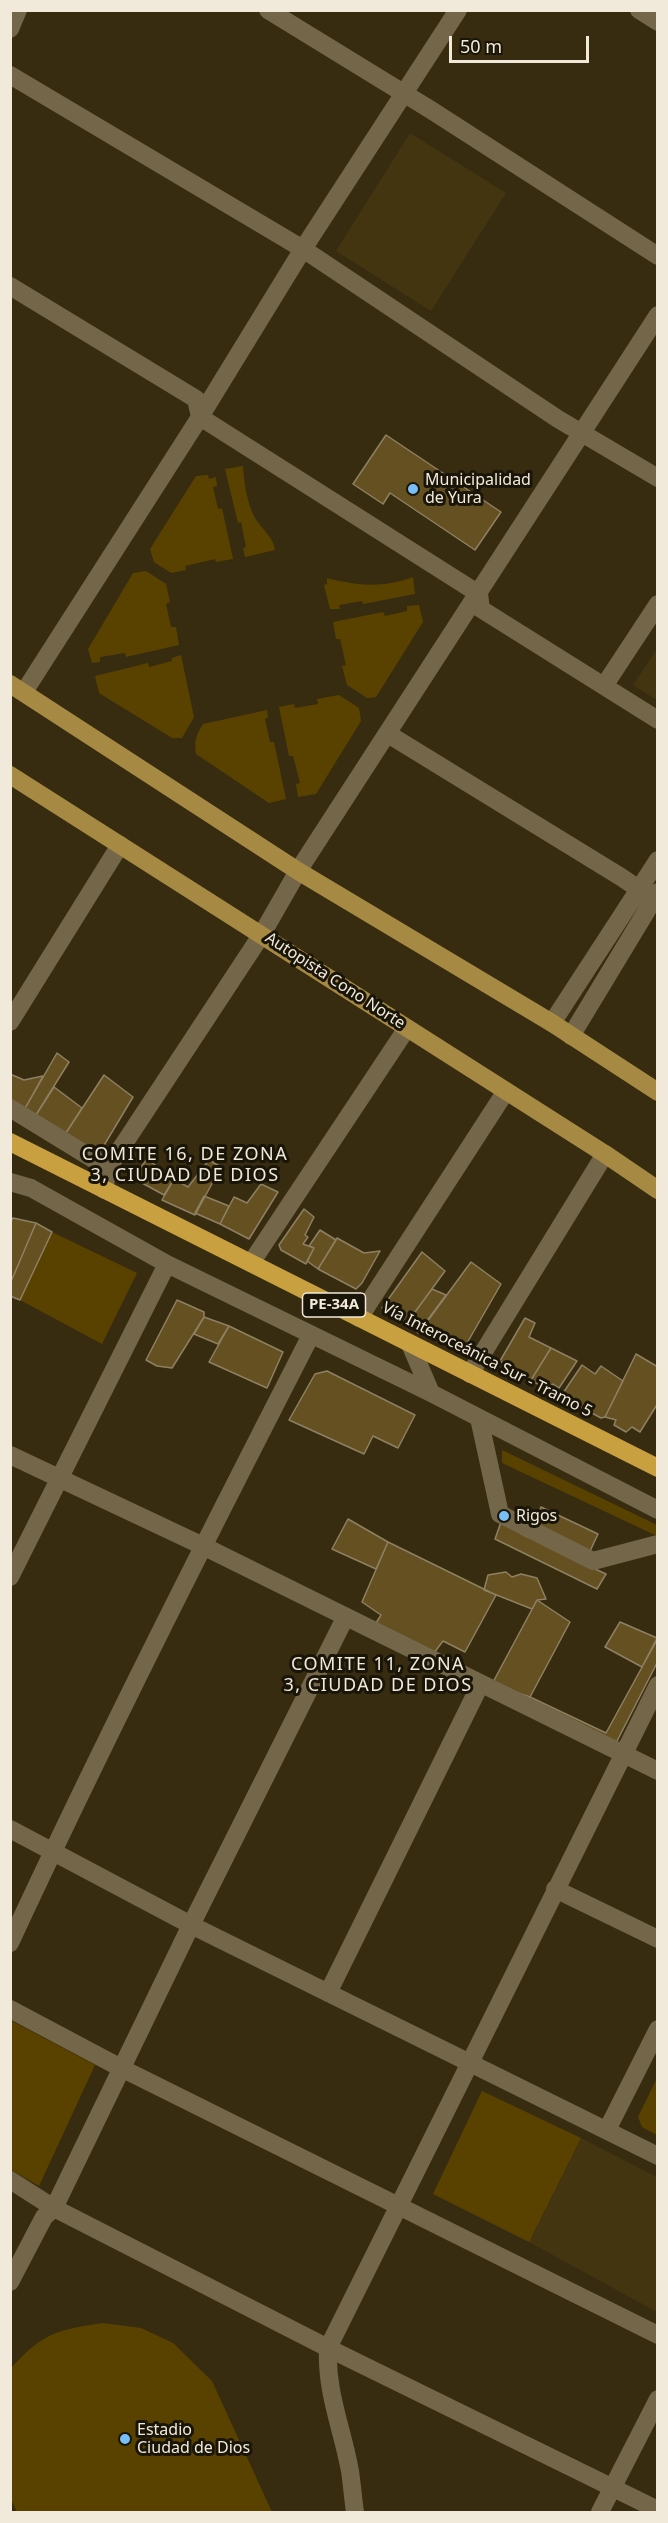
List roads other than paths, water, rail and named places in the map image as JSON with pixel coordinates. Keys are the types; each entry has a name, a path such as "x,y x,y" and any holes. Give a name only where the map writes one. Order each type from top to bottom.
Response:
{"highway":[{"name":"Vía Interoceánica Sur - Tramo 5","path":"10,1142 470,1374 656,1464"}],"main road":[{"path":"17,688 298,871 552,1023 657,1092"},
{"name":"Autopista Cono Norte","path":"10,775 606,1154 657,1190"}],"street":[{"path":"10,29 18,10"},
{"path":"268,10 404,93 657,256"},
{"path":"17,688 200,417 303,249 458,10"},
{"path":"639,10 657,22"},
{"path":"10,75 303,249 582,434 657,478"},
{"path":"10,286 196,399 200,417 479,594"},
{"path":"104,1190 108,1168 262,934 298,871 479,594 657,315"},
{"path":"479,594 481,609 657,720"},
{"path":"604,686 657,604"},
{"path":"388,734 652,895"},
{"path":"10,1022 120,844"},
{"path":"571,1036 652,895 657,860"},
{"path":"552,1023 652,895"},
{"path":"251,1263 407,1028"},
{"path":"359,1318 506,1091"},
{"path":"10,1108 108,1168"},
{"path":"470,1374 606,1154"},
{"path":"10,1182 31,1188 167,1264 479,1418 657,1510"},
{"path":"10,1577 167,1264"},
{"path":"10,1943 203,1546 311,1335"},
{"path":"410,1344 431,1394"},
{"path":"479,1418 500,1514 593,1561 657,1544"},
{"path":"10,1455 203,1546 657,1771"},
{"path":"10,2282 44,2217 54,2208 191,1925 345,1618"},
{"path":"328,1993 480,1685"},
{"path":"355,2512 350,2470 333,2408 327,2373 328,2348 657,1685"},
{"path":"10,1829 191,1925 657,2156"},
{"path":"555,1889 657,1939"},
{"path":"10,2009 121,2068 657,2335"},
{"path":"607,2130 657,2030"},
{"path":"10,2180 54,2208 328,2348 657,2511"},
{"path":"600,2512 657,2399"}],"place":[{"name":"Municipalidad de Yura","path":"413,489"},
{"name":"Rigos","path":"504,1516"},
{"name":"Estadio Ciudad de Dios","path":"125,2439"}],"district":[{"name":"COMITE 16, DE ZONA 3, CIUDAD DE DIOS","path":"185,1165"},
{"name":"COMITE 11, ZONA 3, CIUDAD DE DIOS","path":"378,1675"}]}
